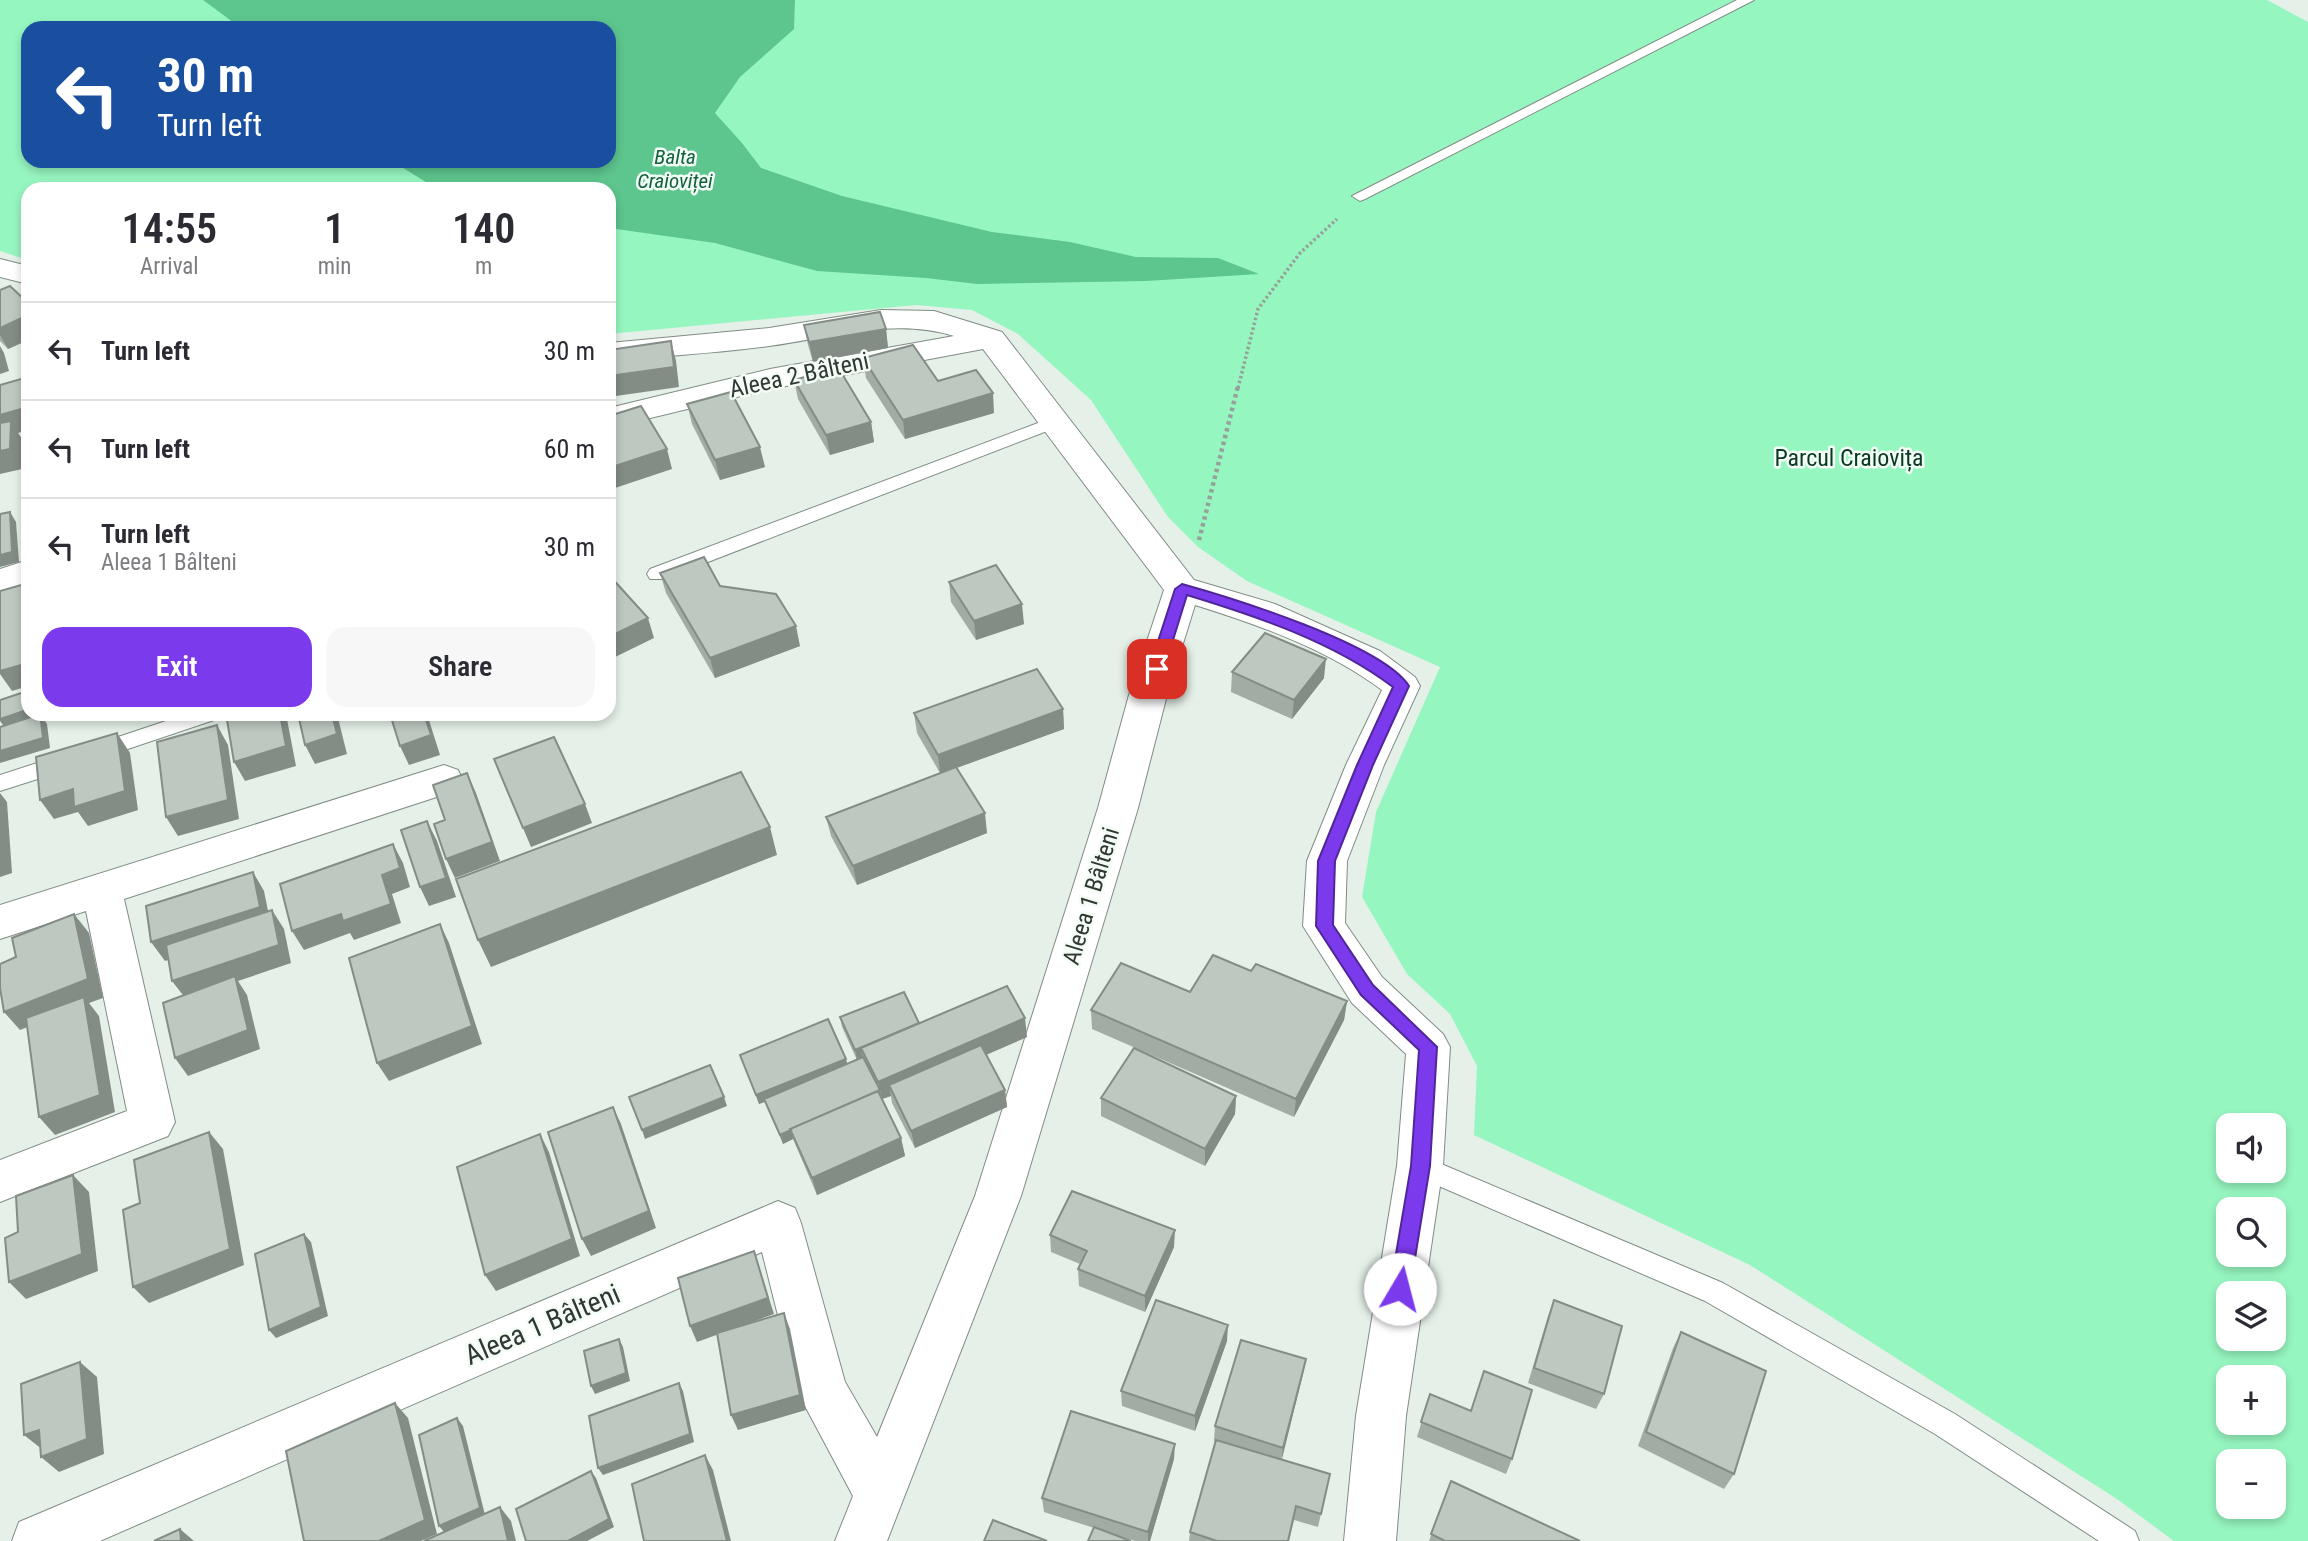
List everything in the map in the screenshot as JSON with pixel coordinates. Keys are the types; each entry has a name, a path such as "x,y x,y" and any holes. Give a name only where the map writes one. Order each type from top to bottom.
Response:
{"street":[{"path":"616,351 769,337 881,319 934,320 991,338 1182,589 1262,613 1367,660 1402,686 1365,765 1326,861 1324,926 1367,990 1428,1047 1420,1166 1381,1416 1370,1541"},
{"name":"Aleea 2 Bâlteni","path":"616,416 770,379 991,338"},
{"path":"0,582 21,574"},
{"name":"Aleea 1 Bâlteni","path":"860,1541 998,1196 1118,808 1148,695 1182,589"},
{"path":"0,922 444,780"},
{"path":"0,1181 152,1122 102,891"},
{"name":"Aleea 1 Bâlteni","path":"38,1541 778,1223 822,1391 880,1493"}],"lane":[{"path":"1360,196 1747,0"},
{"path":"657,574 1054,422"},
{"path":"0,783 189,721"},
{"path":"1420,1166 1714,1292 1945,1424 2125,1541"}],"path":[{"path":"1182,589 1198,547 1258,309 1300,253 1360,196"}],"green space":[{"name":"Parcul Craiovița","path":"0,0 2267,0 2308,22 2308,1541 2174,1541 2117,1499 1750,1265 1474,1135 1477,1066 1450,1014 1407,974 1362,897 1376,812 1440,667 1247,581 1198,547 1168,517 1091,400 1018,334 972,310 916,305 616,333 616,182 21,182 21,258 0,251"}],"water":[{"name":"Balta Craioviței","path":"203,0 795,0 794,29 740,77 715,113 761,168 842,196 992,232 1070,242 1136,257 1218,258 1259,274 1146,281 977,284 817,271 715,243 616,229 616,182 426,182 403,168 616,168 616,21 232,21"}],"building":[{"path":"10,286 21,296 21,318 0,328 0,290"},
{"path":"880,312 886,329 809,342 804,325"},
{"path":"671,341 674,367 616,375 616,349"},
{"path":"913,345 938,381 976,370 993,393 903,420 863,358"},
{"path":"838,367 871,422 826,435 794,380"},
{"path":"21,379 21,409 0,415 0,385"},
{"path":"731,392 760,447 715,460 687,404"},
{"path":"641,406 667,449 616,466 616,414"},
{"path":"11,421 10,449 0,451 0,423"},
{"path":"10,512 12,552 0,555 0,514"},
{"path":"704,557 720,586 776,594 796,626 710,658 660,573"},
{"path":"996,565 1022,604 974,621 949,582"},
{"path":"616,583 648,618 616,634"},
{"path":"21,585 21,665 0,671 0,591"},
{"path":"1265,633 1326,659 1294,700 1232,672"},
{"path":"1037,669 1063,709 938,755 914,713"},
{"path":"21,693 21,712 0,719 0,700"},
{"path":"21,720 41,721 43,738 0,751 0,727"},
{"path":"227,721 281,721 286,746 234,762"},
{"path":"300,721 334,721 337,734 305,745"},
{"path":"392,721 426,721 431,735 400,746"},
{"path":"217,725 228,800 166,817 157,742"},
{"path":"117,733 125,791 74,807 73,789 40,800 36,757"},
{"path":"554,737 585,804 523,828 494,759"},
{"path":"956,767 985,813 853,866 826,817"},
{"path":"741,772 770,827 478,940 456,879"},
{"path":"467,773 492,842 446,859 434,824 445,820 433,785"},
{"path":"427,821 446,878 420,887 401,830"},
{"path":"393,844 400,868 382,875 391,904 343,921 341,914 292,931 280,884"},
{"path":"253,872 260,907 151,942 146,906"},
{"path":"272,910 279,945 172,981 166,945"},
{"path":"74,914 88,979 4,1012 0,964 16,957 12,938"},
{"path":"440,924 472,1026 377,1063 349,958"},
{"path":"1213,955 1251,971 1256,964 1347,1001 1296,1099 1091,1010 1121,963 1190,992"},
{"path":"235,976 248,1030 175,1058 163,1003"},
{"path":"1007,986 1025,1018 878,1082 861,1048"},
{"path":"904,992 919,1023 855,1050 840,1017"},
{"path":"84,997 100,1095 39,1117 26,1018"},
{"path":"828,1019 846,1059 756,1095 740,1055"},
{"path":"981,1045 1005,1090 911,1131 889,1085"},
{"path":"1134,1048 1236,1096 1205,1149 1101,1098"},
{"path":"863,1057 880,1090 780,1135 764,1099"},
{"path":"710,1065 724,1097 642,1130 629,1097"},
{"path":"878,1091 901,1138 812,1178 790,1129"},
{"path":"613,1107 649,1211 582,1239 548,1132"},
{"path":"209,1132 230,1249 133,1287 123,1210 140,1203 134,1160"},
{"path":"540,1134 572,1239 485,1275 457,1167"},
{"path":"73,1175 82,1254 9,1282 5,1238 18,1232 16,1196"},
{"path":"1072,1191 1175,1230 1145,1296 1078,1269 1087,1251 1050,1235"},
{"path":"304,1234 321,1307 269,1330 255,1254"},
{"path":"754,1251 768,1298 690,1326 678,1278"},
{"path":"1156,1300 1228,1325 1195,1416 1121,1391"},
{"path":"1554,1300 1622,1326 1604,1394 1534,1368"},
{"path":"784,1313 800,1395 731,1415 717,1333"},
{"path":"1681,1332 1766,1371 1734,1474 1646,1432"},
{"path":"619,1339 626,1373 591,1386 584,1351"},
{"path":"1241,1340 1306,1359 1283,1448 1215,1426"},
{"path":"80,1362 87,1439 41,1457 39,1430 24,1435 21,1384"},
{"path":"1484,1371 1532,1390 1512,1459 1421,1422 1430,1394 1471,1411"},
{"path":"679,1383 690,1434 598,1468 589,1416"},
{"path":"395,1403 425,1520 379,1541 304,1541 286,1451"},
{"path":"1071,1411 1175,1444 1148,1532 1042,1498"},
{"path":"457,1418 480,1508 439,1526 419,1435"},
{"path":"1216,1440 1330,1474 1321,1514 1296,1506 1288,1541 1217,1541 1190,1532"},
{"path":"705,1455 727,1541 644,1541 632,1484"},
{"path":"591,1471 609,1519 568,1541 526,1541 516,1509"},
{"path":"1451,1481 1580,1541 1445,1541 1431,1534"},
{"path":"500,1507 508,1541 424,1541"},
{"path":"993,1520 1047,1541 984,1541"},
{"path":"1094,1527 1131,1541 1088,1541"},
{"path":"180,1529 181,1541 154,1541"}],"route":[{"path":"1157,669 1182,589 1262,613 1367,660 1402,686 1365,765 1326,861 1324,926 1367,990 1428,1047 1420,1166 1400,1289"}]}
